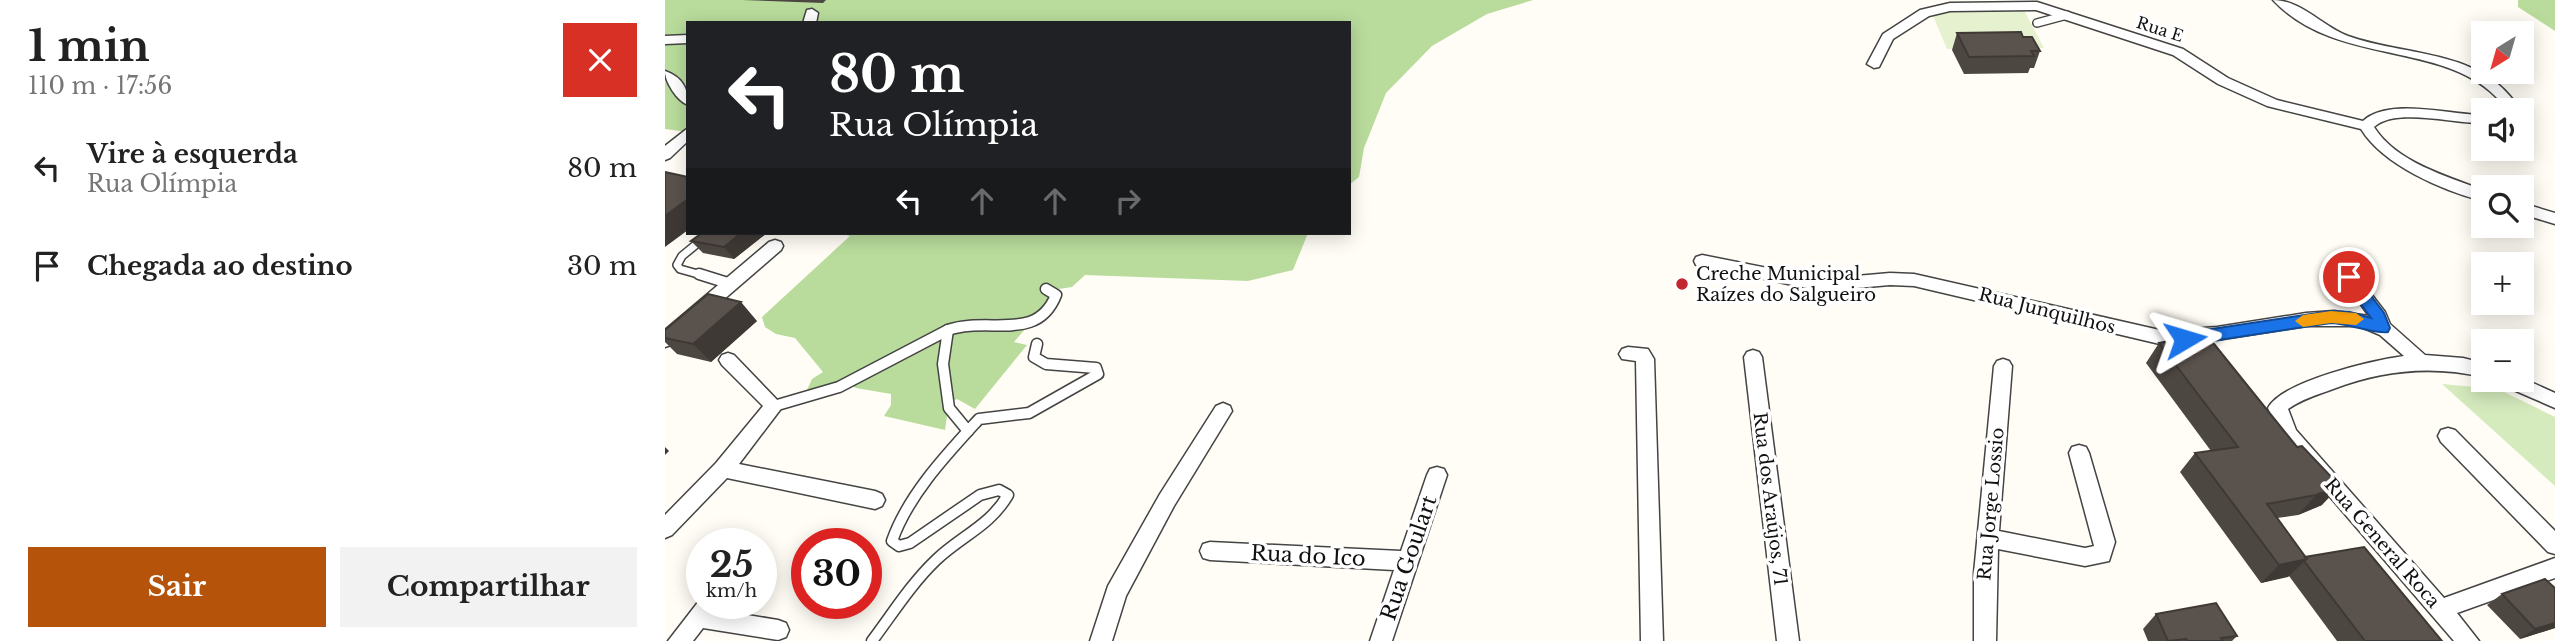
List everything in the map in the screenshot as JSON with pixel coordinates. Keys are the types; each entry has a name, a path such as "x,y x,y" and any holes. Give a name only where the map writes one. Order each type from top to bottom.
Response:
{"street":[{"path":"2279,0 2344,39 2438,61 2490,82 2504,98"},
{"name":"Rua E","path":"1874,64 1888,37 1925,13 1935,10 2021,5 2067,15 2178,52 2223,81 2261,99 2316,116 2366,126"},
{"path":"665,40 686,40"},
{"path":"665,75 676,83 686,98"},
{"path":"2471,118 2407,113 2376,119 2366,126 2375,139 2411,165 2471,190"},
{"path":"665,155 686,134"},
{"path":"2534,212 2555,219"},
{"path":"665,340 775,246"},
{"name":"Rua Junquilhos","path":"1702,261 1822,285 1890,279 1914,280 2164,338 2206,337 2331,317 2350,318 2382,328 2421,362"},
{"path":"2349,277 2379,317 2382,328"},
{"path":"1628,354 1642,354 1645,359 1651,641"},
{"name":"Rua dos Araújos, 71","path":"1753,357 1788,641"},
{"path":"665,529 723,469 774,406 728,359"},
{"path":"2421,362 2471,366"},
{"name":"Rua General Roca","path":"2421,362 2383,366 2334,380 2298,394 2277,408 2288,434 2306,457 2468,641"},
{"name":"Rua Jorge Lossio","path":"1985,641 1988,538 2003,366"},
{"path":"2534,391 2555,401"},
{"path":"1101,641 1116,593 1167,500 1223,411"},
{"path":"2448,436 2555,545"},
{"path":"1988,538 2085,557 2102,554 2105,542 2079,453"},
{"path":"723,469 875,500"},
{"name":"Rua Goulart","path":"1381,641 1437,475"},
{"name":"Rua do Ico","path":"1210,551 1407,561"},
{"path":"2440,609 2555,568"},
{"path":"679,641 696,619"},
{"path":"735,619 778,631"}],"lane":[{"path":"2037,23 2067,15"},
{"path":"708,235 682,256 677,265 680,269 731,284"},
{"path":"774,406 839,387 958,324 978,322 1029,326 1038,323 1054,304 1056,295 1046,289"},
{"path":"948,330 943,364 949,408 968,430"},
{"path":"872,641 925,574 950,549 970,538 999,512 1008,495 999,490 980,495 910,543 899,546 892,541 895,529 907,510 968,430 979,419 1029,413 1098,374 1096,368 1046,364 1034,357 1037,344"}],"green space":[{"path":"665,0 1533,0 1487,14 1432,46 1386,93 1364,148 1359,177 1351,183 1351,21 686,21 686,132 665,129"},
{"path":"2518,0 2555,0 2555,31 2518,7"},
{"path":"2024,10 2044,48 1947,49 1931,11"},
{"path":"846,235 1307,235 1293,270 1248,281 1085,275 1072,287 1059,289 1014,342 1027,345 975,409 957,399 944,405 947,416 945,430 884,416 891,405 891,394 856,388 841,381 807,390 812,379 823,372 795,338 776,334 765,327 762,317 850,236"},
{"path":"2442,384 2471,387 2471,392 2504,392 2555,417 2555,486"}],"building":[{"path":"2021,32 2023,37 2032,37 2040,51 2031,51 2034,56 1969,57 1957,33"},
{"path":"665,172 686,177 686,200 665,216"},
{"path":"699,235 739,235 724,247 691,241"},
{"path":"708,294 741,302 693,344 665,338 665,330"},
{"path":"2206,334 2297,447 2302,446 2340,486 2316,495 2267,504 2307,559 2279,565 2195,453 2238,447 2159,343"},
{"path":"2364,547 2442,641 2365,641 2304,561 2307,559 2305,557"},
{"path":"2545,579 2555,588 2555,623 2535,629 2502,594"},
{"path":"2216,603 2237,636 2221,638 2223,641 2168,641 2156,614"}],"slow traffic":[{"path":"2303,321 2331,317 2356,319"}],"place":[{"name":"Creche Municipal Raízes do Salgueiro","path":"1682,284"}],"route":[{"path":"2185,339 2331,317 2369,322 2382,328 2379,317 2349,277"}]}
